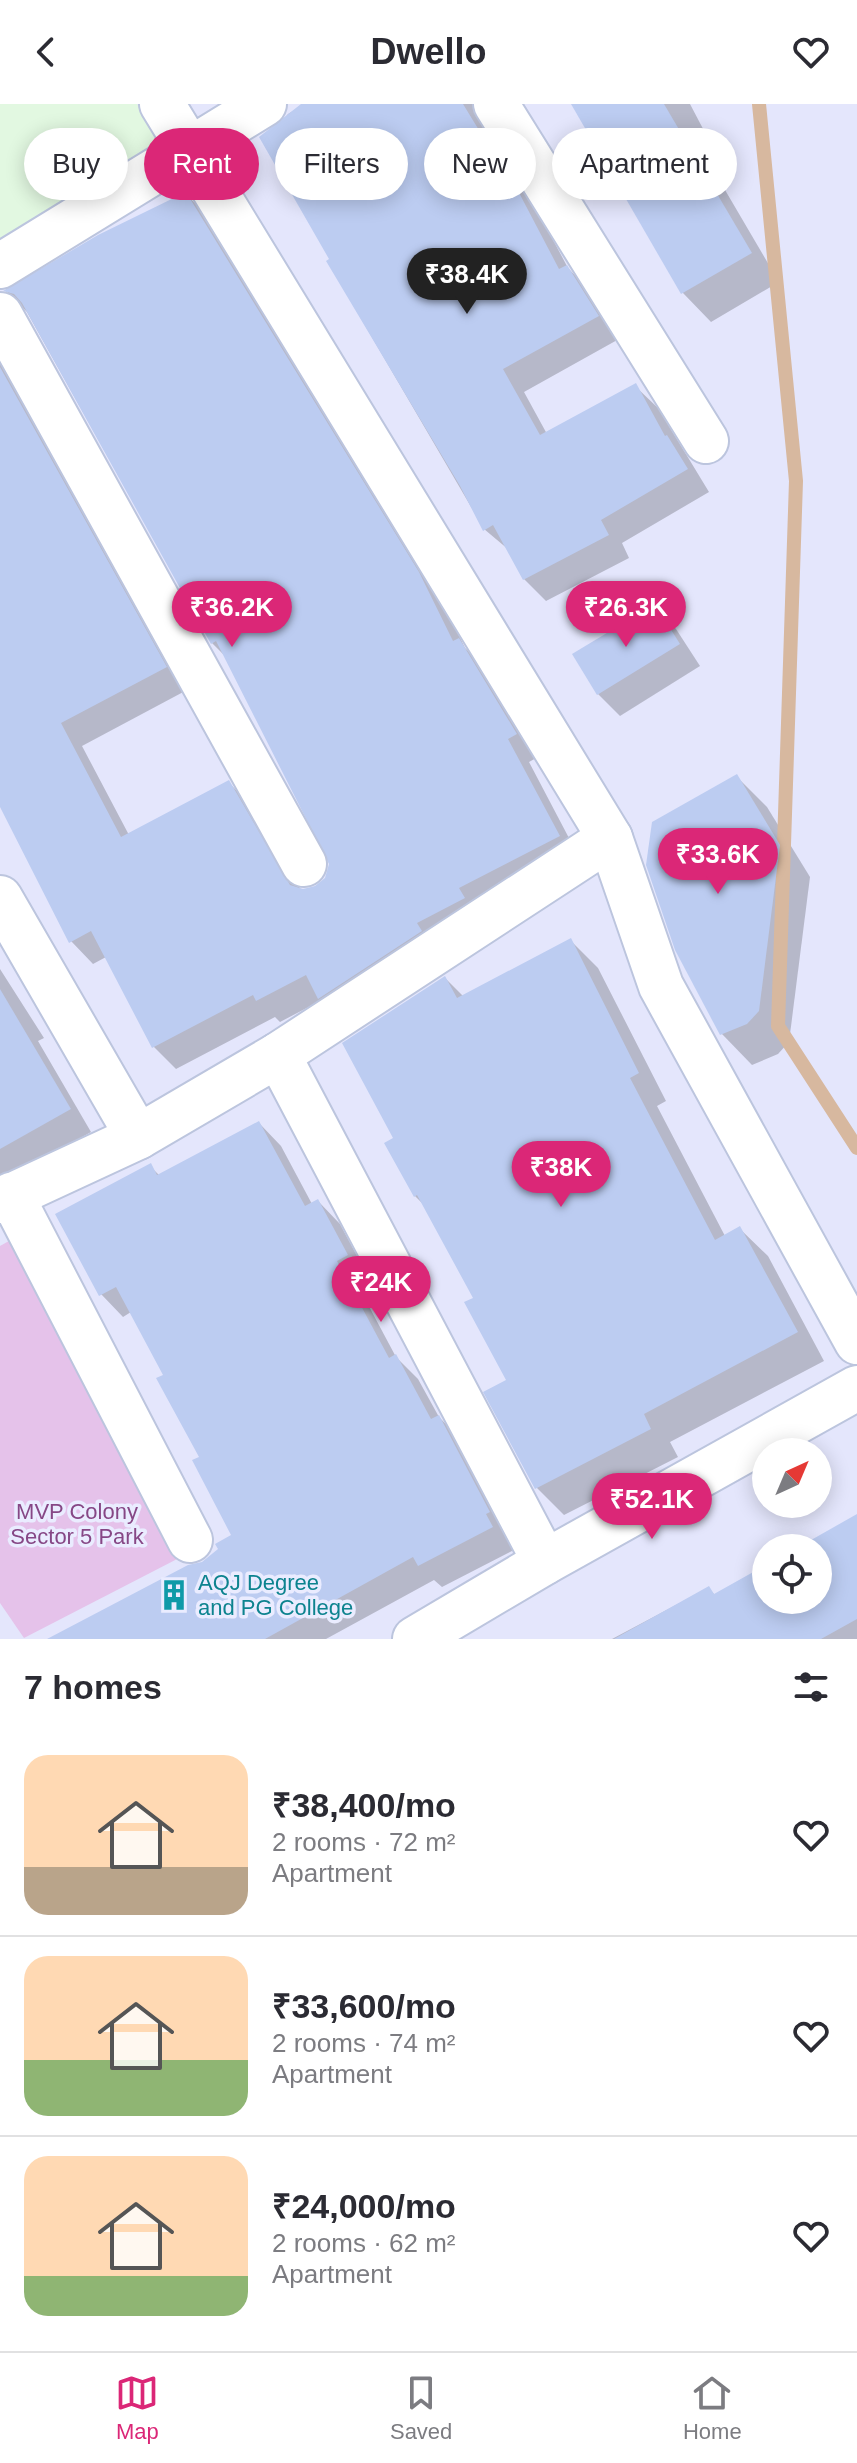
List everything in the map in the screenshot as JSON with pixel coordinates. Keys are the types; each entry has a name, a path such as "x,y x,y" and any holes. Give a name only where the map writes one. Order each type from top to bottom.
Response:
{"street":[{"path":"162,104 176,128"},
{"path":"227,128 264,104"},
{"path":"496,104 706,441"},
{"path":"0,266 144,180"},
{"path":"219,200 610,838 661,986 857,1342"},
{"path":"0,315 304,864"},
{"path":"190,1540 5,1198 138,1137 278,1055 610,838"},
{"path":"0,898 138,1137"},
{"path":"278,1055 545,1562"},
{"path":"415,1639 545,1562 857,1388"}],"shaded area":[{"path":"0,104 137,104 152,128 144,128 144,152 128,161 128,128 24,128 24,200 64,200 0,239"}],"green space":[{"name":"MVP Colony Sector 5 Park","path":"16,1237 181,1557 24,1638 0,1603 0,1246"}],"building":[{"path":"301,104 463,104 478,128 424,128 424,200 523,200 559,269 567,265 599,316 503,369 540,435 636,383 665,436 688,469 601,520 609,535 523,580 493,525 483,531 460,486 326,261 329,259 295,200 408,200 408,128 275,128 275,165 259,137"},
{"path":"571,104 664,104 678,128 585,128"},
{"path":"170,200 191,200 419,572 453,641 459,638 517,734 508,739 560,836 459,888 465,898 417,923 422,931 318,999 306,975 256,1001 253,995 152,1048 91,931 69,943 0,807 0,367 167,667 61,723 121,837 229,780 290,885 303,889 315,886 325,878 329,864 216,641 211,644 22,303 14,294 3,291 98,235"},
{"path":"627,200 721,200 752,253 681,294"},
{"path":"655,604 680,644 597,695 572,654"},
{"path":"737,774 780,845 759,1011 747,1024 720,1035 675,950 646,865 652,822"},
{"path":"571,938 639,1073 630,1078 715,1240 740,1226 798,1332 644,1414 651,1429 535,1489 483,1392 506,1380 464,1302 473,1298 417,1195 414,1197 384,1143 393,1138 342,1043 445,976 457,998"},
{"path":"0,989 71,1109 0,1149"},
{"path":"259,1121 305,1206 318,1199 348,1255 337,1261 389,1358 396,1354 431,1419 439,1415 490,1512 486,1514 493,1527 418,1566 413,1557 265,1639 47,1639 188,1565 202,1562 218,1549 215,1544 231,1535 192,1460 199,1457 156,1378 163,1375 116,1287 99,1296 55,1214 151,1163 157,1175"},
{"path":"857,1514 857,1619 821,1639 614,1639 709,1586 714,1594 752,1573 752,1614 832,1614 832,1534 822,1534"}],"waterway":[{"path":"759,104 796,481 778,1026 857,1148"}],"place":[{"name":"AQJ Degree and PG College","path":"174,1595"}]}
